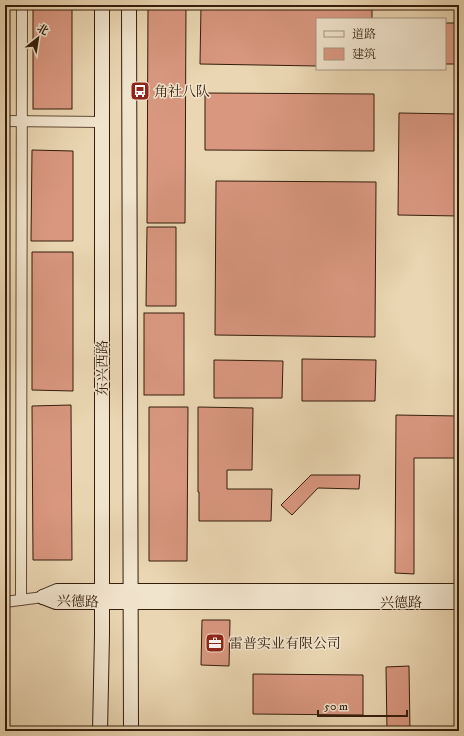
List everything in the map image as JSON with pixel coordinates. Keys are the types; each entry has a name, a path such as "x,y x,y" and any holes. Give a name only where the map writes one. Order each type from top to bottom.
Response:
{"main road":[{"name":"东兴西路","path":"100,731 102,597 102,5"},
{"name":"东兴西路","path":"129,5 131,731"},
{"name":"兴德路","path":"43,597 57,591 102,597 459,602"},
{"name":"兴德路","path":"130,597 459,591"}],"street":[{"path":"21,600 22,5"},
{"path":"5,121 102,122"},
{"path":"5,602 43,597"}],"building":[{"path":"33,5 72,5 72,109 33,109"},
{"path":"148,5 186,5 185,223 147,223"},
{"path":"201,5 372,5 372,18 316,18 316,66 200,64"},
{"path":"446,23 459,23 459,64 446,64"},
{"path":"205,93 374,94 374,151 205,150"},
{"path":"399,113 459,114 459,216 398,215"},
{"path":"32,150 73,151 73,241 31,241"},
{"path":"216,181 376,182 375,337 215,335"},
{"path":"147,227 176,227 176,306 146,306"},
{"path":"32,252 73,252 73,391 32,390"},
{"path":"144,313 184,313 184,395 144,395"},
{"path":"302,359 376,360 375,401 302,401"},
{"path":"214,360 283,361 282,398 214,398"},
{"path":"71,405 72,560 33,560 32,406"},
{"path":"149,407 188,407 187,561 149,561"},
{"path":"198,407 253,408 252,470 227,470 227,489 272,489 271,521 199,521"},
{"path":"396,415 459,416 459,458 414,458 414,574 395,573"},
{"path":"311,475 360,475 359,489 318,488 292,515 281,505"},
{"name":"雷普实业有限公司","path":"202,620 230,620 229,666 201,665"},
{"path":"409,666 410,731 387,731 386,667"},
{"path":"253,674 363,675 363,715 253,714"}],"place":[{"name":"角社八队","path":"140,91"},
{"name":"雷普实业有限公司","path":"215,643"}]}
